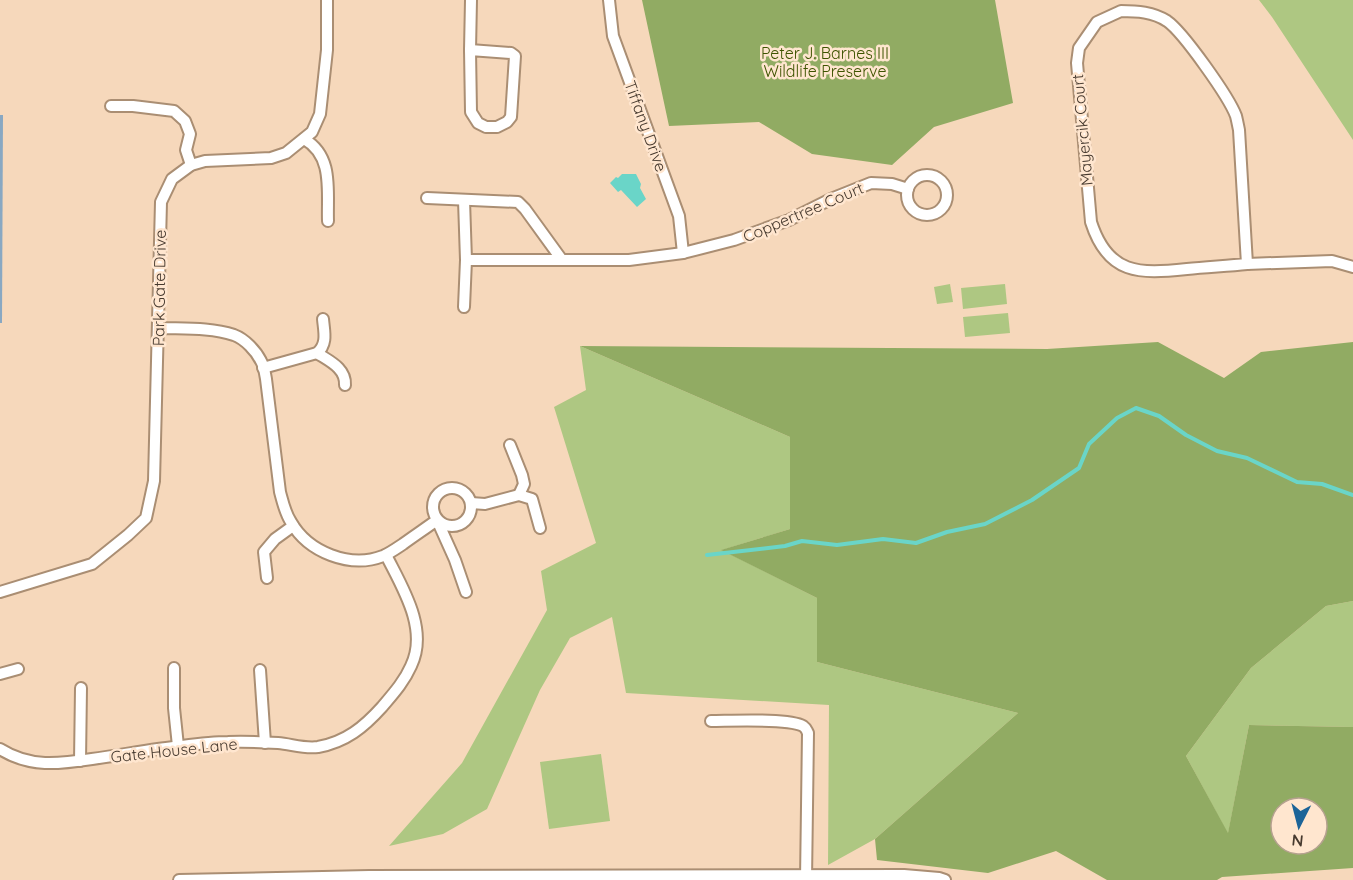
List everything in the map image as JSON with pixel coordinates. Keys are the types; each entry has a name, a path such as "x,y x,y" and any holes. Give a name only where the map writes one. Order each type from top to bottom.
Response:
{"street":[{"path":"111,106 174,111 185,121 190,134 186,150 191,165 205,161 271,158 286,153 312,132 320,114 327,50 327,0"},
{"path":"470,50 515,56 511,117 497,127 486,127 478,123 471,112 470,50 471,0"},
{"name":"Tiffany Drive","path":"609,0 613,36 679,216 683,253"},
{"name":"Mayercik Court","path":"1247,264 1239,130 1236,116 1224,94 1186,40 1176,28 1166,21 1153,14 1121,11 1097,22 1079,48 1077,63 1091,222 1102,249 1111,258 1123,266 1154,272 1247,264 1332,261 1353,267"},
{"path":"304,139 313,144 322,157 327,171 328,221"},
{"name":"Park Gate Drive","path":"0,592 92,564 146,518 154,481 161,202 172,179 191,165"},
{"name":"Coppertree Court","path":"466,260 629,260 683,253 734,240 789,220 831,199 871,183 892,184 908,189"},
{"path":"427,198 518,202 562,260"},
{"path":"464,200 466,260 464,307"},
{"path":"263,368 321,350 324,343 323,319"},
{"path":"158,328 217,331 236,336 250,346 261,361 266,379 284,509 293,526 315,547 329,555 345,559 362,560 386,555 437,520"},
{"path":"317,353 338,366 346,378 345,385"},
{"path":"510,445 524,484 519,495"},
{"path":"437,520 448,527 460,525 469,516 471,503 469,498 459,489 446,489 440,491 433,502 432,509 455,560 466,592"},
{"path":"471,503 485,504 519,495 531,499 540,528"},
{"path":"267,578 264,552 275,538 293,526"},
{"name":"Gate House Lane","path":"0,749 33,762 59,764 178,746 229,741 309,747 345,739 373,717 398,689 412,665 417,643 407,596 386,555"},
{"path":"174,668 174,708 178,746"},
{"path":"0,674 18,669"},
{"path":"260,670 265,743"},
{"path":"80,761 81,688"},
{"path":"711,721 787,722 801,725 806,729 808,741 806,878"},
{"path":"179,880 369,876 806,878 904,875 945,880"}],"green space":[{"name":"Peter J. Barnes III Wildlife Preserve","path":"642,0 995,0 1013,103 934,127 892,165 812,154 759,122 669,126"},
{"path":"1259,0 1353,0 1353,140 1272,17"},
{"path":"950,284 953,302 937,304 934,287"},
{"path":"1005,284 1007,304 963,309 961,288"},
{"path":"1008,313 1010,333 965,337 963,317"},
{"path":"1158,342 1224,378 1261,352 1353,342 1353,601 1326,606 1251,668 1186,756 1228,833 1249,725 1353,727 1353,868 1222,877 1217,880 1107,880 1056,851 988,873 877,860 875,839 1018,713 817,662 817,598 721,550 790,529 790,437 580,346 1047,349"},
{"path":"580,346 790,437 790,529 722,550 817,598 817,662 1018,713 875,839 828,865 829,705 626,693 612,617 570,638 540,690 487,809 443,834 389,846 462,763 547,610 541,571 596,543 554,407 586,390"},
{"path":"1353,601 1353,727 1249,725 1228,834 1186,756 1251,668 1326,606"},
{"path":"601,754 610,821 549,829 540,762"}],"water":[{"path":"622,174 636,174 641,184 640,188 646,199 637,207 621,190 618,192 610,183"}],"building":[{"path":"0,115 3,115 2,323 0,323"}],"waterway":[{"path":"707,555 785,546 802,541 837,545 883,539 916,543 947,532 985,524 1032,500 1079,468 1089,444 1117,418 1136,408 1159,416 1186,435 1217,451 1247,458 1297,482 1322,484 1353,495"}]}
